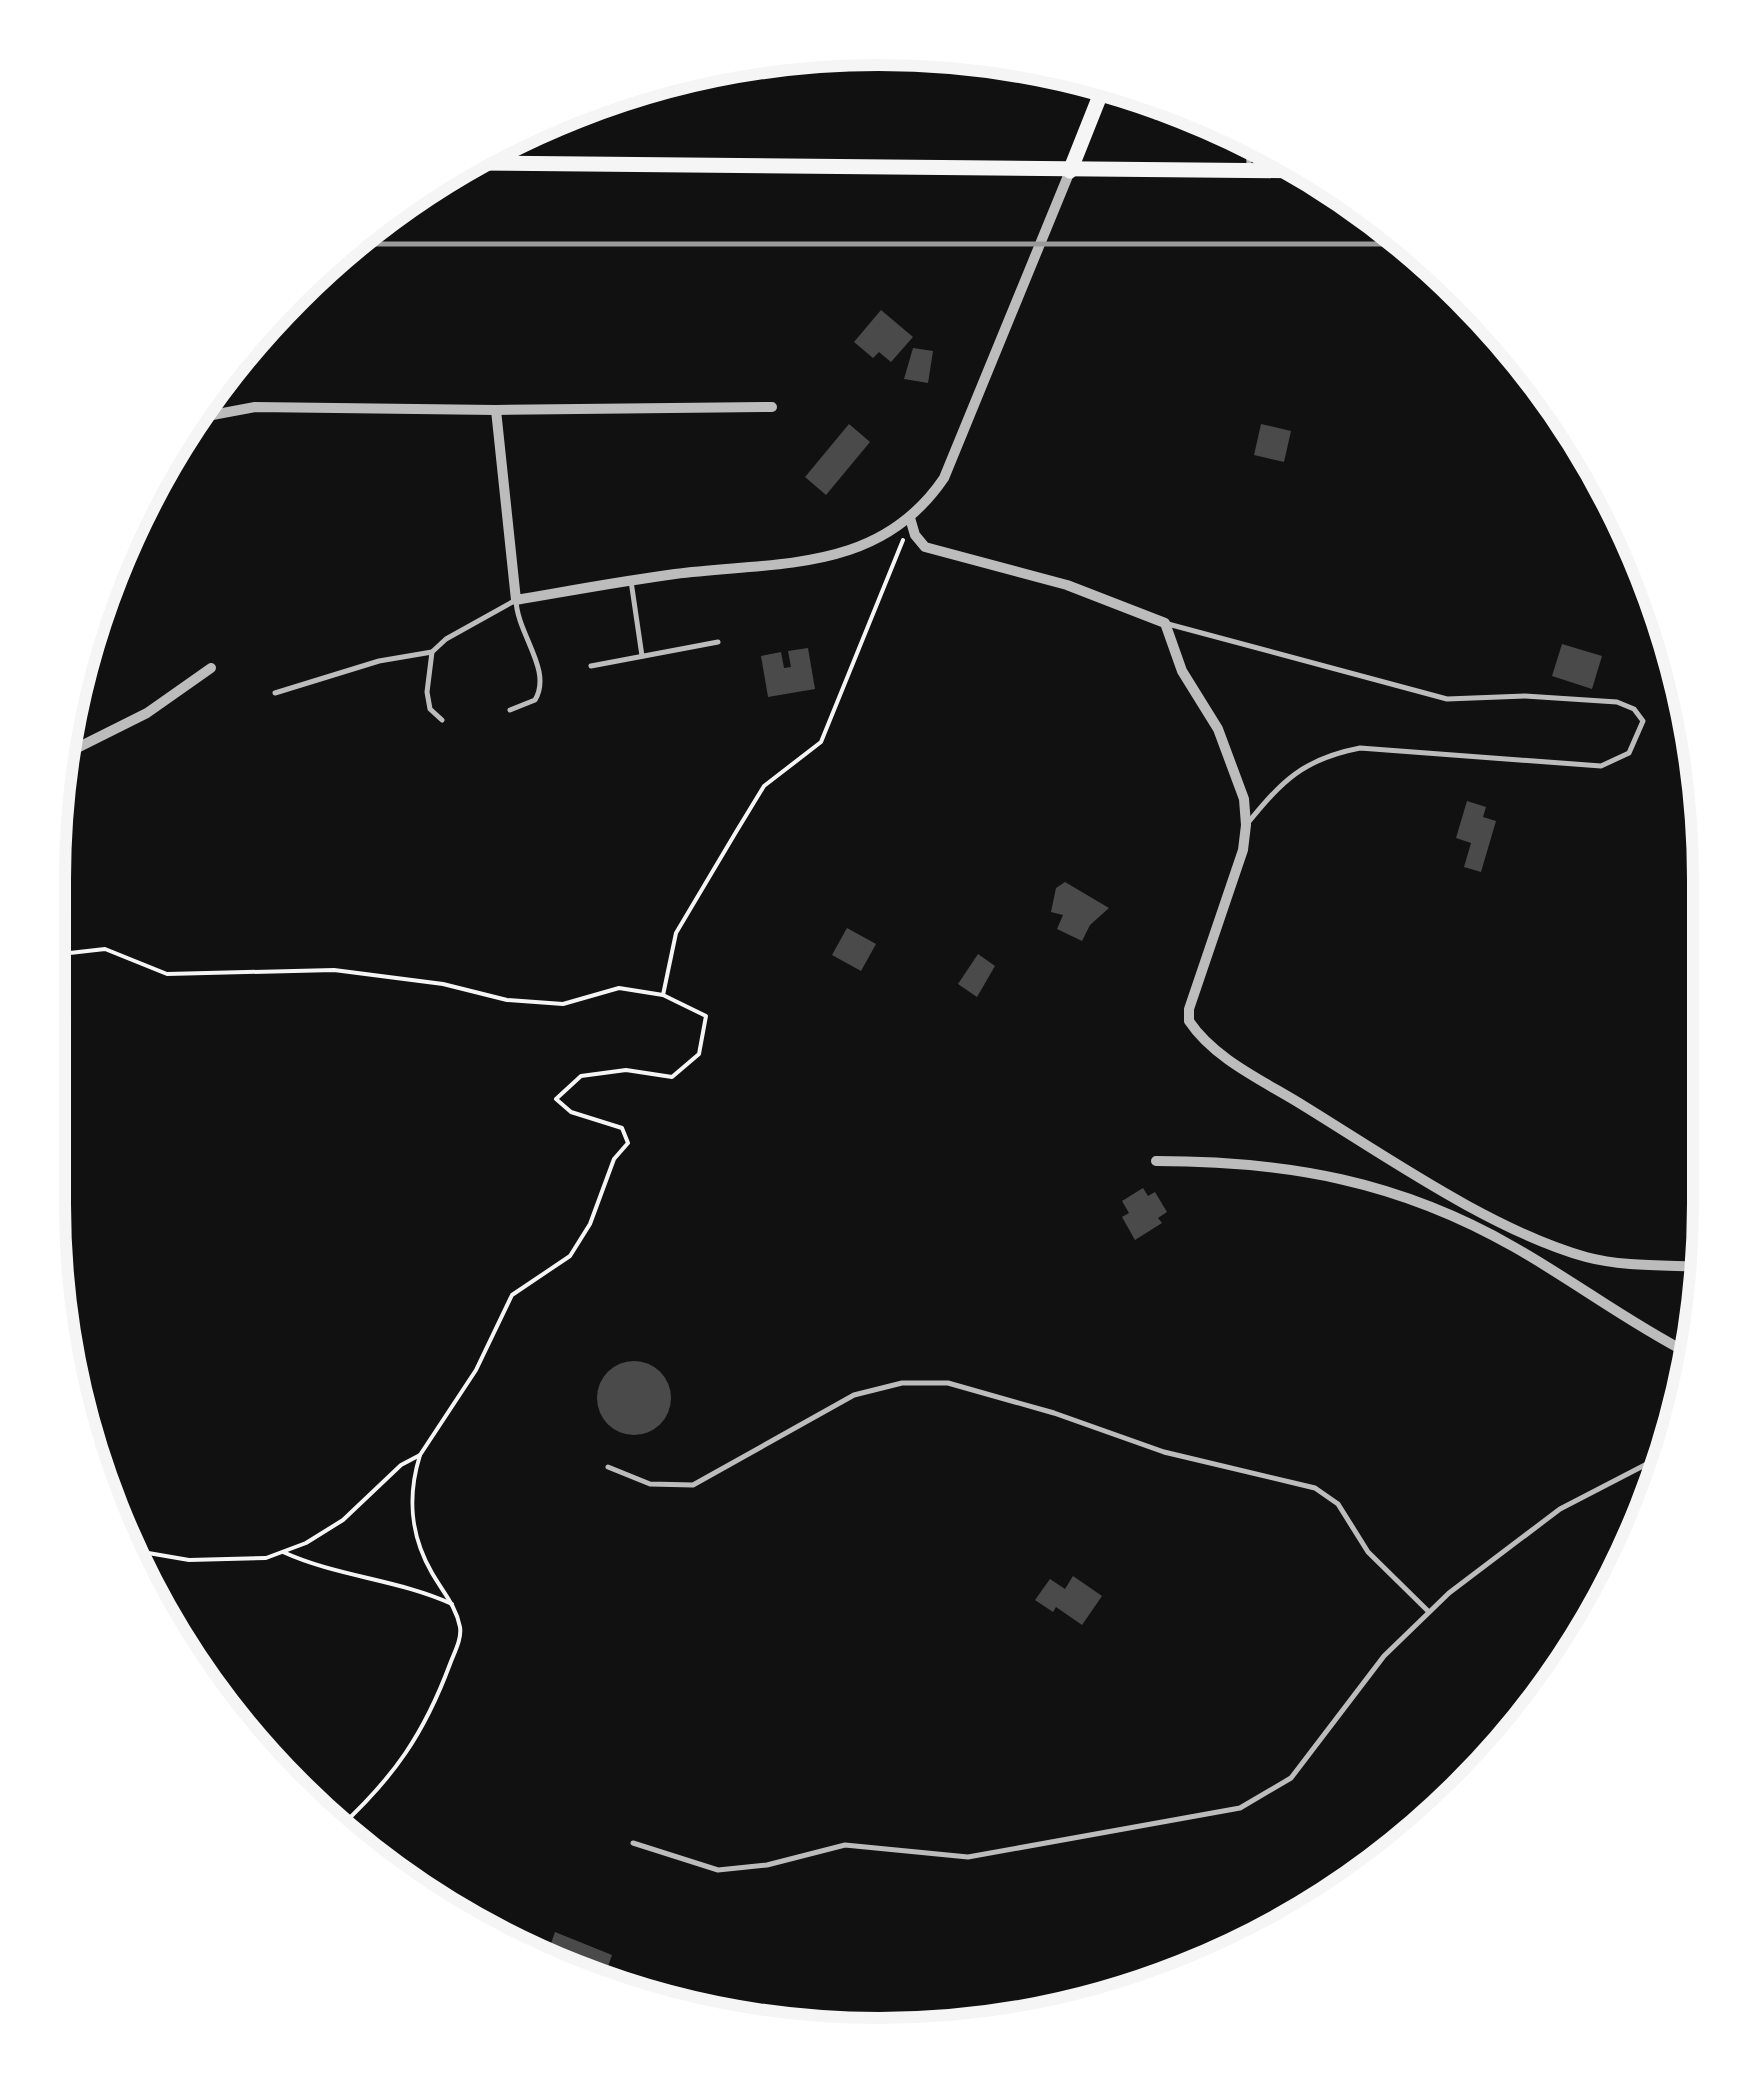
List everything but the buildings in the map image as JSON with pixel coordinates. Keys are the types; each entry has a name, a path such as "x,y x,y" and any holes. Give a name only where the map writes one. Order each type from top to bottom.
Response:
{"main road":[{"path":"1070,170 1101,96"},
{"path":"491,164 1281,172"}],"street":[{"path":"496,410 516,600 631,581 805,563 876,541 910,518 944,478 1070,170"},
{"path":"211,415 255,407 496,410 772,406"},
{"path":"910,518 915,535 925,547 1067,585 1165,623 1182,671 1218,729 1244,799 1243,850 1189,1010 1189,1021 1200,1035 1230,1060 1416,1175 1559,1247 1589,1258 1690,1266"},
{"path":"76,749 148,713 211,668"},
{"path":"1156,1161 1259,1162 1409,1196 1510,1245 1680,1348"}],"lane":[{"path":"1248,154 1249,171"},
{"path":"631,581 642,656"},
{"path":"275,694 379,660 432,652 446,639 516,600 519,629 535,657 541,682 535,700 510,710"},
{"path":"1165,623 1447,699 1525,696 1616,702 1634,709 1644,721 1630,753 1601,766 1360,748 1327,754 1279,785 1246,825"},
{"path":"591,666 718,642"},
{"path":"432,652 426,692 430,709 442,720"},
{"path":"608,1466 650,1484 694,1486 854,1395 902,1383 948,1383 1054,1412 1164,1452 1316,1488 1338,1504 1368,1552 1428,1611"},
{"path":"633,1843 718,1870 766,1864 845,1845 968,1858 1240,1808 1292,1778 1384,1656 1428,1611 1560,1509 1651,1462"}],"path":[{"path":"663,995 676,933 754,802 764,786 821,742 882,598 910,518"},
{"path":"65,954 105,949 167,974 334,970 443,984 507,1000 563,1004 619,988 663,995 706,1016 699,1054 672,1077 626,1070 581,1076 556,1099 570,1112 622,1128 628,1143 614,1158 590,1224 570,1256 512,1296 476,1370 420,1455 412,1479 414,1538 452,1604 462,1632 438,1698 387,1784 348,1821"},
{"path":"143,1551 231,1562 283,1552 343,1520 401,1466 420,1455"},
{"path":"283,1552 332,1572 416,1587 452,1604"}],"railway":[{"path":"370,244 1388,244"}]}
